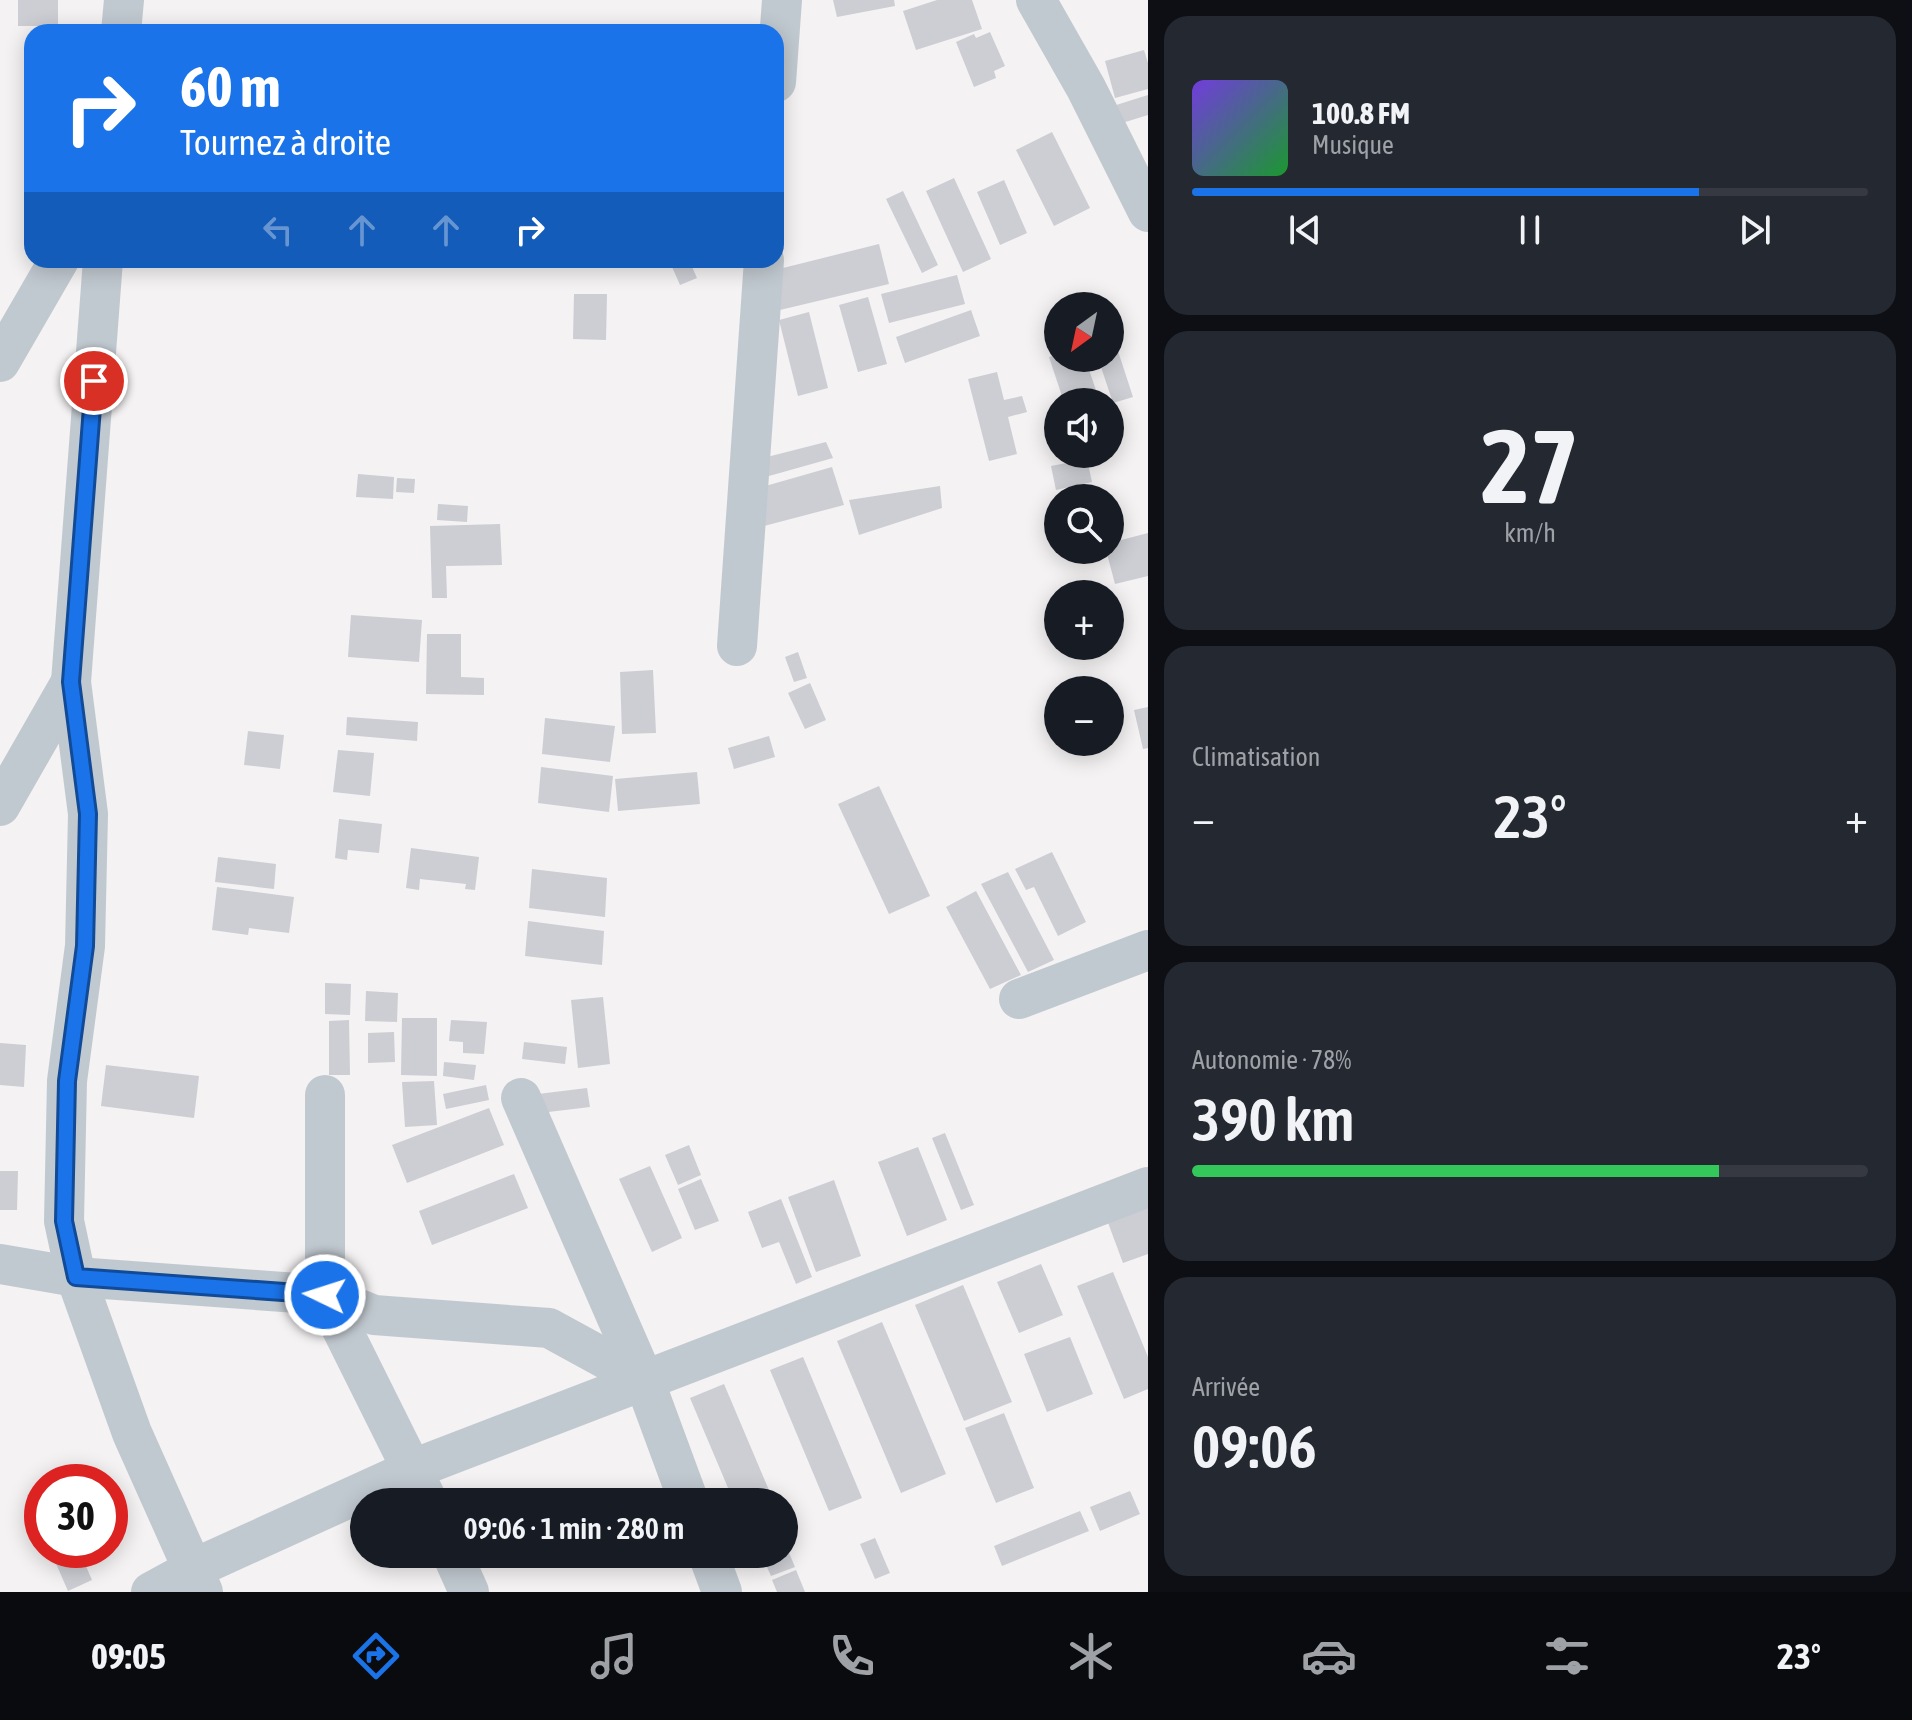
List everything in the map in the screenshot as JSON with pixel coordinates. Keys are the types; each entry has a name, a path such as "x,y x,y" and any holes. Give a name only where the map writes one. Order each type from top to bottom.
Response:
{"street":[{"path":"122,24 124,0"},
{"path":"780,24 782,0"},
{"path":"1036,0 1086,88 1148,211"},
{"path":"0,362 54,268"},
{"path":"102,268 71,682 88,814 85,946 67,1081 64,1221 76,1277 132,1433 198,1580"},
{"path":"737,646 763,268"},
{"path":"0,806 71,682"},
{"path":"1019,999 1148,950"},
{"path":"325,1095 325,1295 421,1486"},
{"path":"521,1098 644,1380 684,1488"},
{"path":"151,1592 198,1580 421,1486 644,1380 1148,1187"},
{"path":"0,1264 76,1277 325,1295 374,1315 549,1328 644,1380"},
{"path":"458,1568 469,1592"},
{"path":"713,1568 722,1592"}],"building":[{"path":"18,0 58,0 58,24 18,26"},
{"path":"833,0 894,0 895,6 837,17"},
{"path":"937,0 972,0 982,29 916,50 903,11"},
{"path":"990,32 1005,66 994,71 996,78 974,87 956,42 974,34 976,38"},
{"path":"1144,50 1148,63 1148,89 1115,98 1105,61"},
{"path":"1148,95 1148,115 1119,124 1113,106"},
{"path":"1052,132 1090,208 1054,226 1016,150"},
{"path":"954,178 991,259 963,272 926,191"},
{"path":"1004,180 1027,233 1000,245 977,192"},
{"path":"903,191 938,265 922,273 886,199"},
{"path":"879,244 889,284 780,310 771,271"},
{"path":"673,268 693,268 697,278 680,285"},
{"path":"957,275 965,304 889,323 881,294"},
{"path":"574,294 607,294 606,340 573,339"},
{"path":"868,297 887,364 858,372 839,305"},
{"path":"971,310 980,336 905,363 896,337"},
{"path":"809,312 828,388 798,396 779,320"},
{"path":"1124,370 1133,397 1124,400 1124,388 1108,388 1103,372 1124,372"},
{"path":"997,372 1004,400 1022,396 1027,412 1008,417 1017,454 989,461 968,379"},
{"path":"1054,372 1090,372 1095,388 1059,388"},
{"path":"826,442 833,458 769,476 767,457"},
{"path":"832,467 844,505 764,526 762,487"},
{"path":"1051,468 1089,468 1092,482 1055,484"},
{"path":"358,474 394,477 393,499 356,497"},
{"path":"397,478 415,479 414,493 396,492"},
{"path":"940,486 942,508 859,535 849,500"},
{"path":"438,504 468,506 467,522 437,520"},
{"path":"500,524 502,565 446,566 447,598 432,598 430,526"},
{"path":"1148,533 1148,576 1124,582 1114,580 1110,564 1124,564 1124,539"},
{"path":"351,615 422,620 419,662 348,657"},
{"path":"427,634 461,634 461,677 484,678 484,695 426,694"},
{"path":"798,652 807,678 794,682 785,657"},
{"path":"653,670 656,733 622,734 620,672"},
{"path":"810,683 826,720 805,729 788,693"},
{"path":"1148,707 1148,748 1143,749 1134,710"},
{"path":"347,717 418,722 417,741 346,735"},
{"path":"545,718 615,726 610,762 542,754"},
{"path":"248,731 284,735 280,769 244,765"},
{"path":"769,736 775,757 734,769 728,748"},
{"path":"338,750 374,753 370,796 333,792"},
{"path":"541,767 613,776 609,812 538,803"},
{"path":"697,772 700,804 618,811 615,779"},
{"path":"879,786 930,896 889,914 838,804"},
{"path":"339,819 382,824 379,853 348,850 347,860 335,858"},
{"path":"411,848 479,857 475,890 465,889 466,884 420,879 419,890 406,888"},
{"path":"1052,852 1086,922 1058,936 1034,887 1026,890 1015,869"},
{"path":"218,857 276,864 274,889 215,882"},
{"path":"532,869 607,878 605,917 529,908"},
{"path":"1008,872 1054,960 1028,972 981,884"},
{"path":"217,887 294,897 289,933 249,928 248,935 212,930"},
{"path":"976,891 1021,975 990,989 946,907"},
{"path":"528,921 604,931 602,965 525,956"},
{"path":"325,983 351,984 350,1015 325,1014"},
{"path":"366,991 398,993 397,1022 365,1021"},
{"path":"603,997 610,1064 578,1068 571,1000"},
{"path":"402,1018 437,1018 437,1076 401,1075"},
{"path":"349,1020 350,1075 329,1075 329,1021"},
{"path":"451,1020 487,1022 484,1054 463,1053 463,1042 449,1041"},
{"path":"394,1032 395,1062 368,1063 368,1033"},
{"path":"524,1042 567,1047 565,1064 522,1059"},
{"path":"0,1043 26,1045 24,1087 0,1085"},
{"path":"444,1062 476,1065 474,1080 443,1076"},
{"path":"106,1065 199,1076 194,1118 101,1106"},
{"path":"434,1081 437,1125 405,1127 402,1082"},
{"path":"486,1085 489,1100 446,1109 443,1094"},
{"path":"587,1088 590,1107 540,1113 538,1094"},
{"path":"489,1108 504,1145 407,1183 392,1145"},
{"path":"945,1133 974,1205 961,1210 932,1138"},
{"path":"689,1145 701,1175 678,1185 665,1155"},
{"path":"918,1147 947,1220 907,1236 878,1162"},
{"path":"650,1166 682,1238 652,1252 619,1179"},
{"path":"0,1171 18,1171 17,1210 0,1210"},
{"path":"514,1174 528,1208 432,1245 419,1211"},
{"path":"701,1179 719,1221 695,1230 678,1189"},
{"path":"834,1180 861,1256 816,1272 788,1197"},
{"path":"781,1199 812,1277 796,1284 779,1242 762,1248 748,1212"},
{"path":"1148,1205 1148,1254 1123,1263 1107,1220"},
{"path":"1041,1264 1063,1315 1019,1333 997,1282"},
{"path":"1113,1272 1148,1357 1148,1389 1124,1399 1077,1286"},
{"path":"963,1285 1012,1402 964,1421 915,1305"},
{"path":"882,1322 946,1474 901,1493 837,1341"},
{"path":"1070,1337 1093,1394 1047,1412 1024,1354"},
{"path":"803,1357 862,1498 829,1511 770,1370"},
{"path":"724,1384 768,1488 728,1488 690,1398"},
{"path":"1004,1413 1034,1488 996,1503 965,1428"},
{"path":"1130,1491 1140,1514 1100,1531 1090,1507"},
{"path":"1080,1511 1089,1531 1002,1566 994,1546"},
{"path":"875,1538 890,1573 875,1579 860,1544"},
{"path":"58,1568 87,1568 92,1580 68,1591"},
{"path":"767,1568 792,1568 771,1576"},
{"path":"796,1570 805,1592 777,1592 772,1580"}],"route":[{"path":"94,381 71,682 88,814 85,946 67,1081 64,1221 76,1277 325,1295"}]}
